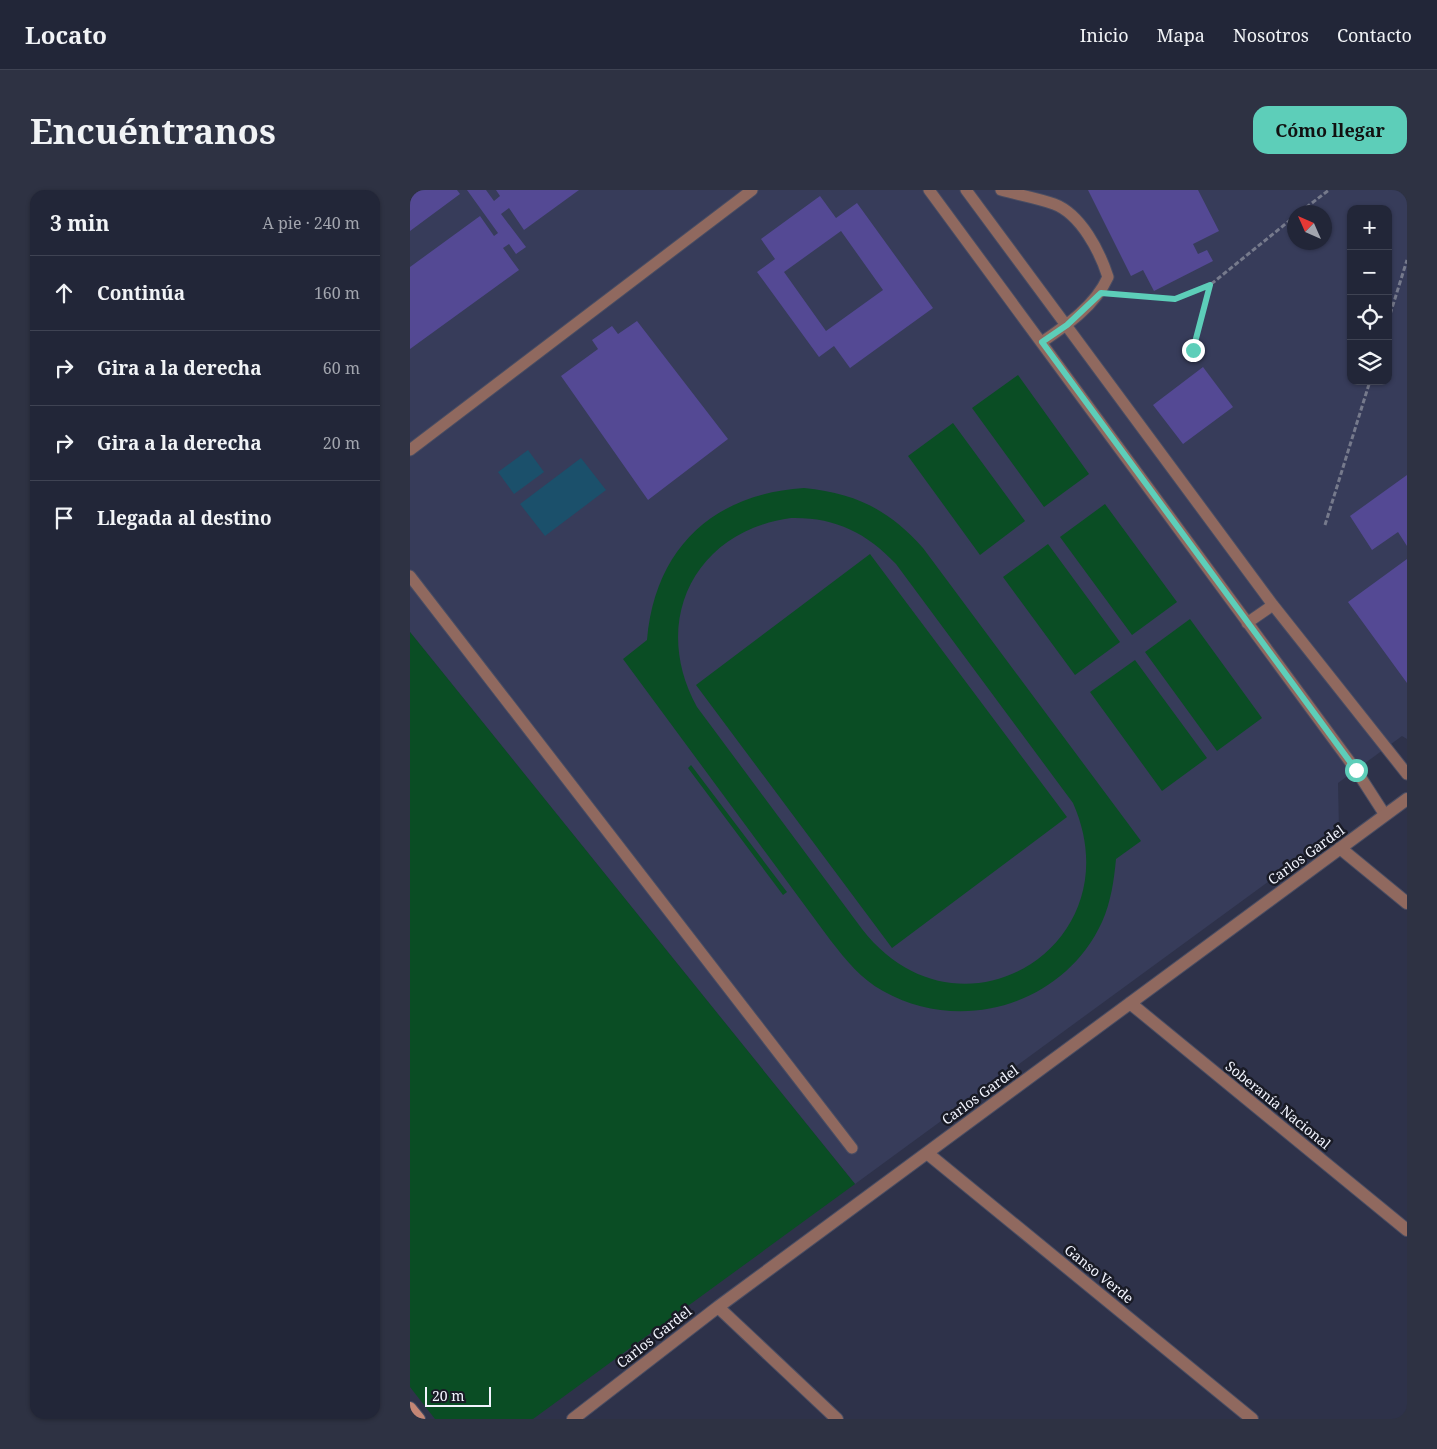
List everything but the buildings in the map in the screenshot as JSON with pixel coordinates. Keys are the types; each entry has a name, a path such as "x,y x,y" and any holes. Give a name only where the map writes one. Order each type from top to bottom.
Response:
{"street":[{"name":"Carlos Gardel","path":"573,1419 718,1307 1407,799"},
{"path":"1340,848 1407,903"},
{"name":"Soberanía Nacional","path":"1130,1003 1407,1230"},
{"name":"Ganso Verde","path":"926,1153 1252,1419"},
{"path":"718,1307 837,1419"}],"lane":[{"path":"410,450 752,190"},
{"path":"929,190 1356,770 1385,815"},
{"path":"966,190 1273,605 1407,774"},
{"path":"1001,190 1056,205 1084,228 1103,262 1108,278 1101,293 1067,325 1042,342"},
{"path":"410,576 852,1148"},
{"path":"1247,623 1273,605"}],"path":[{"path":"1309,205 1329,190"},
{"path":"1101,293 1175,299 1210,285 1287,223"},
{"path":"1392,308 1407,260"},
{"path":"1193,350 1210,285"},
{"path":"1325,526 1369,385"}],"shaded area":[{"path":"410,190 1407,190 1407,739 1402,736 1338,783 1339,830 855,1184 410,632"},
{"path":"528,450 544,472 514,494 498,472"},
{"path":"581,458 606,490 545,536 520,504"}],"green space":[{"path":"1018,375 1089,474 1044,507 972,408"},
{"path":"953,423 1025,521 980,555 908,456"},
{"path":"804,488 839,494 869,505 883,513 910,534 923,548 1141,841 1116,859 1108,907 1102,922 1085,951 1063,974 1037,992 1008,1004 977,1010 945,1010 913,1004 883,991 868,981 848,962 831,941 623,659 647,640 652,607 662,578 676,553 694,532 716,514 742,501 771,492","holes":["791,518 807,518 835,524 861,535 896,564 1073,803 1086,854 1080,900 1060,938 1027,966 988,982 945,982 902,965 862,929 697,707 684,675 678,643 681,613 690,586 706,561 729,541 757,526"]},
{"path":"1105,504 1177,602 1132,635 1060,537"},
{"path":"1048,544 1120,642 1075,675 1003,577"},
{"path":"870,554 1067,817 892,948 696,685"},
{"path":"1190,619 1262,718 1217,751 1145,652"},
{"path":"410,632 855,1184 533,1419 435,1419 410,1387"},
{"path":"1135,660 1207,758 1162,791 1090,692"},
{"path":"691,765 787,892 783,895 688,768"}],"route":[{"path":"1193,350 1210,285 1175,299 1101,293 1067,325 1042,342 1356,770"}]}
